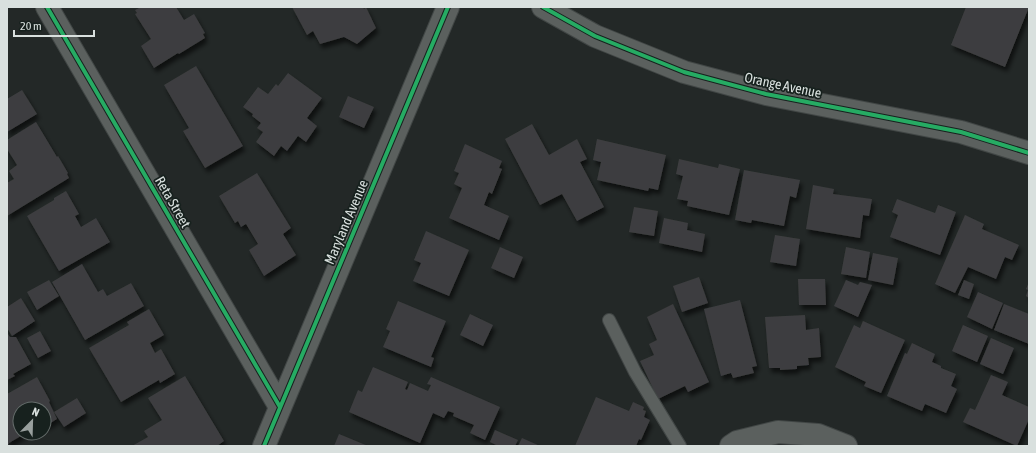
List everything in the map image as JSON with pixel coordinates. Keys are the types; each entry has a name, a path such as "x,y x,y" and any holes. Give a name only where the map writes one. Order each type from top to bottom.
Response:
{"street":[{"name":"Reta Street","path":"47,7 280,407"},
{"name":"Maryland Avenue","path":"264,446 448,7"},
{"name":"Orange Avenue","path":"543,7 595,36 684,72 766,94 961,132 1029,153"},
{"path":"731,446 737,442 778,432 818,435 846,446"}],"lane":[{"path":"609,320 635,372 680,446"}],"building":[{"path":"141,7 176,7 184,20 194,14 205,33 203,34 205,38 154,68 141,46 151,39 135,14 137,13 135,10"},
{"path":"292,7 363,7 364,9 366,7 376,28 357,44 344,37 320,44 313,31 307,35"},
{"path":"966,7 1029,7 1005,67 951,45"},
{"path":"196,66 243,146 205,168 183,131 189,128 164,85"},
{"path":"288,73 322,98 307,118 317,126 306,142 298,136 287,151 281,146 274,156 256,142 263,132 257,128 261,123 252,116 253,114 243,107 258,87 268,94 276,84 278,86"},
{"path":"22,90 37,114 7,132 7,99"},
{"path":"348,96 374,107 364,128 339,117"},
{"path":"36,122 57,157 58,156 68,173 69,178 7,216 7,183 14,179 9,171 17,165 7,149 7,140"},
{"path":"532,124 549,155 577,139 587,159 580,162 604,207 577,221 562,194 540,205 505,139"},
{"path":"597,139 666,155 658,190 649,188 648,191 597,180 601,162 593,160"},
{"path":"465,144 502,161 499,168 502,169 492,194 489,192 484,205 509,216 499,240 449,218 462,188 454,184 459,173 454,171"},
{"path":"679,159 718,168 719,164 740,169 729,215 687,206 688,201 677,199 683,176 676,174"},
{"path":"744,170 800,180 796,198 790,196 784,226 752,220 751,223 735,220"},
{"path":"257,173 291,228 283,234 296,255 264,276 249,250 258,244 246,224 241,227 238,221 235,223 219,196"},
{"path":"813,185 834,189 833,194 872,199 869,216 863,215 860,238 806,229"},
{"path":"66,191 79,214 75,216 81,227 96,218 110,242 59,271 27,216"},
{"path":"897,199 935,213 938,205 956,212 940,255 890,237 898,215 892,212"},
{"path":"634,207 658,211 654,236 629,232"},
{"path":"965,215 984,224 982,229 1019,245 1012,260 1005,257 996,279 968,267 955,293 935,284"},
{"path":"664,218 688,223 687,230 705,234 702,252 659,243"},
{"path":"426,231 469,250 449,296 413,281 421,263 414,260"},
{"path":"775,235 800,239 796,266 770,262"},
{"path":"500,247 523,257 514,278 491,268"},
{"path":"846,247 870,252 866,278 841,274"},
{"path":"873,253 898,258 893,285 868,280"},
{"path":"82,264 98,292 103,289 107,296 131,283 144,306 85,340 52,282"},
{"path":"699,277 708,303 682,312 673,286"},
{"path":"798,279 825,279 826,305 799,305"},
{"path":"49,280 59,296 37,310 27,292"},
{"path":"846,280 858,285 860,282 872,285 858,317 834,306"},
{"path":"964,280 974,284 969,299 958,295"},
{"path":"1029,282 1029,298 1026,296 1028,290 1026,289"},
{"path":"978,292 1003,303 992,329 967,317"},
{"path":"21,298 35,321 12,336 7,328 7,307"},
{"path":"740,300 757,366 752,367 754,373 733,378 731,373 721,376 704,309"},
{"path":"398,301 446,321 431,357 434,358 431,367 383,347 390,331 386,329"},
{"path":"673,304 709,382 688,392 685,386 658,399 640,361 654,355 649,344 657,340 647,317"},
{"path":"1004,304 1029,314 1029,344 994,330"},
{"path":"149,309 164,335 150,343 155,353 161,349 175,374 160,383 159,380 121,402 89,348 129,325 127,322"},
{"path":"470,314 493,325 483,346 460,335"},
{"path":"805,315 806,330 819,328 821,357 808,358 809,365 797,366 797,369 780,370 780,368 769,368 765,317"},
{"path":"863,321 905,340 881,393 864,386 866,382 835,367 854,325 860,328"},
{"path":"963,325 988,336 977,362 952,351"},
{"path":"40,331 51,351 38,358 27,338"},
{"path":"7,333 10,337 16,337 31,364 13,374 15,376 7,380"},
{"path":"991,338 1014,348 1003,374 980,364"},
{"path":"912,343 935,354 932,362 941,366 941,368 956,374 951,386 957,389 946,413 925,404 922,411 887,396 905,353 907,354"},
{"path":"373,367 408,382 405,389 407,390 410,383 428,391 431,385 427,384 431,377 500,407 485,440 470,433 474,425 453,416 454,413 448,411 444,418 433,413 420,443 349,412 358,390 362,392"},
{"path":"991,375 1008,382 1002,395 1029,407 1029,419 1017,446 963,422 970,408 975,410"},
{"path":"185,376 224,441 217,446 132,446 148,437 144,431 162,420 148,398"},
{"path":"37,377 50,401 12,401 12,441 7,445 7,394"},
{"path":"596,397 629,411 633,402 644,407 643,410 646,411 644,417 650,420 641,440 639,439 636,446 575,446"},
{"path":"77,398 86,413 64,427 54,412"},
{"path":"52,408 57,419 52,422"},
{"path":"495,430 518,440 515,446 498,446 490,442"},
{"path":"339,434 368,446 334,446"},
{"path":"522,438 540,446 518,446"}],"cycle path":[{"path":"47,7 280,407"},
{"path":"264,446 448,7"},
{"path":"543,7 595,36 684,72 766,94 961,132 1029,153"}]}
